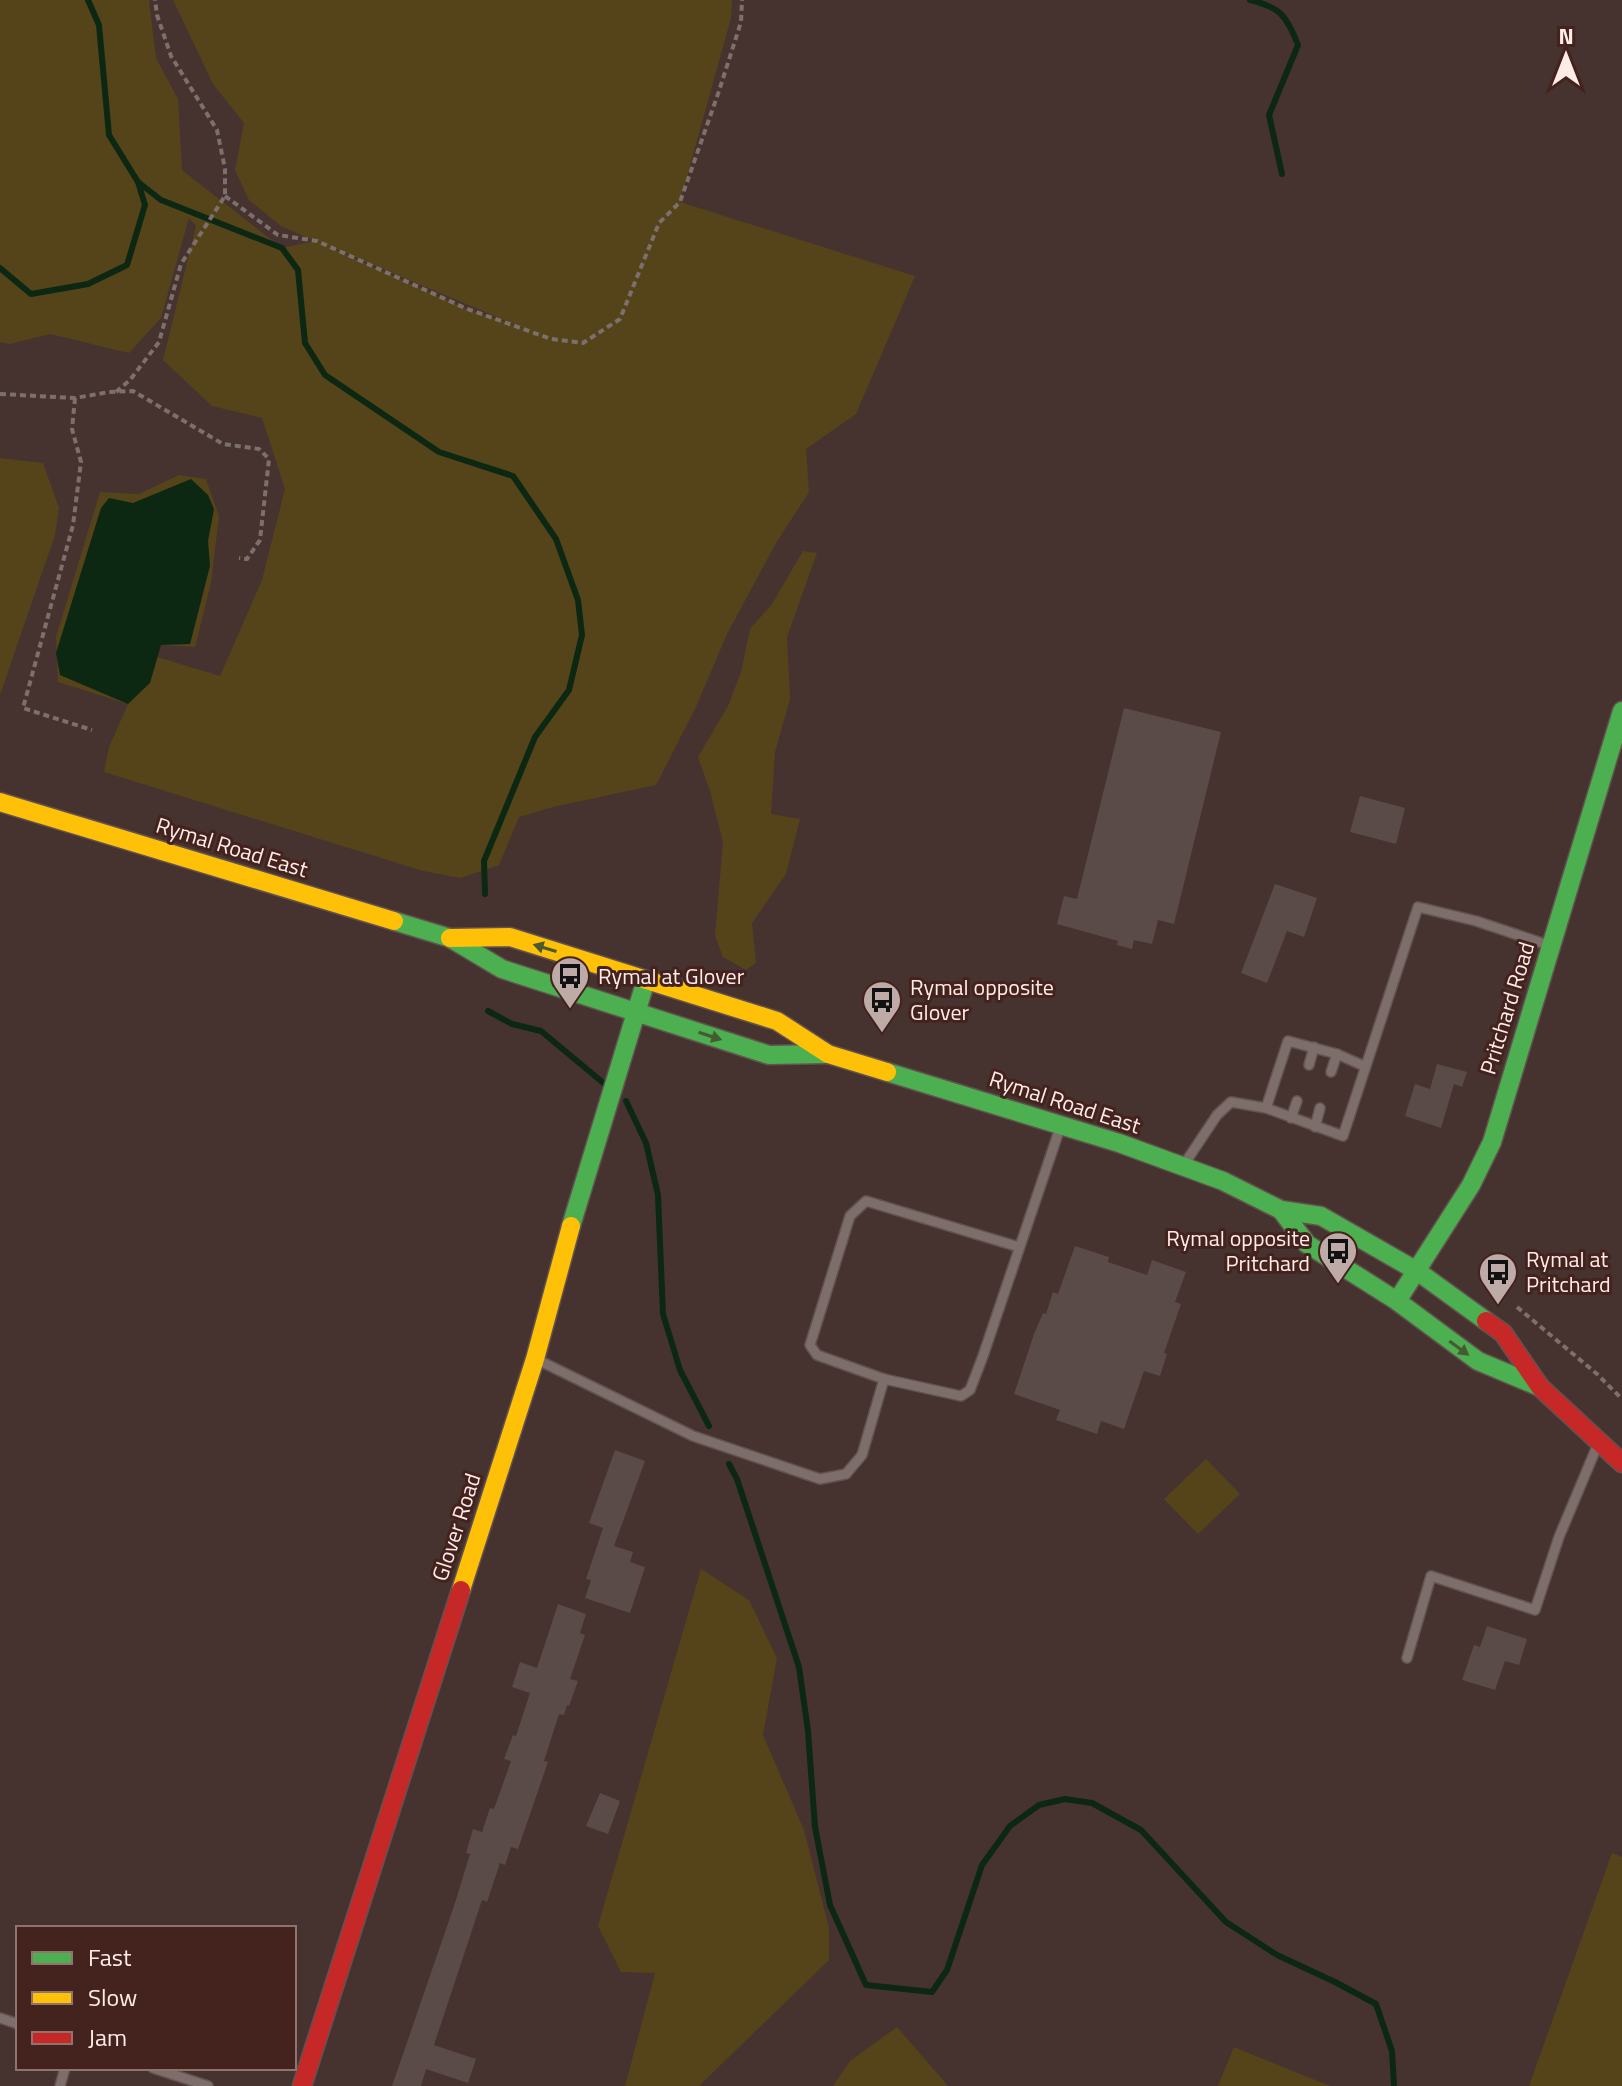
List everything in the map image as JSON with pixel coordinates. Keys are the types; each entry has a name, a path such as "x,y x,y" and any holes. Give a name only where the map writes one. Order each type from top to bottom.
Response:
{"main road":[{"name":"Pritchard Road","path":"1397,1301 1471,1185 1492,1142 1622,711"},
{"name":"Rymal Road East","path":"0,802 450,938 502,969 769,1055 828,1054"},
{"name":"Rymal Road East","path":"450,938 510,937 777,1021 828,1054 1183,1166 1223,1181 1281,1210 1321,1216 1417,1271 1503,1333 1540,1387 1622,1463"},
{"name":"Glover Road","path":"302,2086 535,1359 586,1171 646,980"},
{"name":"Rymal Road East","path":"1281,1210 1307,1244 1397,1301 1478,1361 1540,1387"}],"lane":[{"path":"1183,1166 1217,1115 1231,1102 1266,1108 1343,1136 1418,907 1476,921 1551,946"},
{"path":"1266,1108 1288,1041 1337,1054 1364,1066"},
{"path":"1309,1065 1314,1047"},
{"path":"1331,1072 1337,1054"},
{"path":"1291,1118 1297,1101"},
{"path":"1315,1127 1320,1108"},
{"path":"1019,1247 866,1201 850,1216 810,1345 817,1355 884,1379 961,1396 970,1390 1061,1125"},
{"path":"535,1359 693,1436 820,1479 846,1474 862,1455 884,1379"},
{"path":"1407,1658 1431,1576 1535,1610 1559,1537 1599,1441"},
{"path":"159,2070 208,2086"}],"path":[{"path":"116,392 130,380 159,342 181,264 225,196 225,169 217,130 171,56 155,0"},
{"path":"225,196 278,235 317,241 465,308 551,339 583,343 620,319 659,223 680,202 737,35 742,0"},
{"path":"0,394 75,398 133,391 223,444 259,449 269,459 260,540 247,559 239,558"},
{"path":"75,398 72,429 81,462 75,512 23,708 92,730"},
{"path":"1517,1307 1622,1399"}],"shaded area":[{"path":"0,0 149,0 156,58 178,99 182,170 282,248 315,241 281,226 249,200 235,170 244,123 213,84 173,0 732,0 731,18 680,202 915,276 856,414 806,449 809,492 776,543 727,634 696,707 656,785 519,817 499,865 460,878 423,871 104,772 109,747 128,704 58,682 56,637 100,492 139,494 179,475 206,479 219,516 211,583 195,647 161,645 157,657 220,676 262,580 285,489 262,418 212,406 163,360 196,226 189,218 161,318 129,353 50,334 10,344 0,342","holes":["331,247 528,330 465,308"]},
{"path":"0,458 43,463 59,508 55,535 0,695"},
{"path":"191,479 208,495 214,509 208,541 210,566 190,644 161,645 150,683 128,704 60,675 56,653 101,508 109,498 133,503"},
{"path":"803,551 817,553 787,637 790,699 775,752 771,814 800,819 786,874 752,923 756,963 746,970 723,957 715,936 723,842 698,757 728,706 741,672 750,629 772,604"},
{"path":"1206,1459 1240,1494 1198,1534 1164,1499"},
{"path":"701,1569 749,1600 777,1658 763,1735 804,1830 829,1928 829,1960 699,2086 625,2086 655,1973 621,1972 598,1926"},
{"path":"1612,1853 1622,1857 1622,2086 1529,2086"},
{"path":"897,2027 948,2086 833,2086 850,2061"},
{"path":"1234,2047 1330,2086 1218,2086"}],"building":[{"path":"1124,708 1221,732 1174,924 1158,920 1152,944 1134,940 1132,949 1117,945 1118,941 1057,924 1064,896 1077,899"},
{"path":"1360,796 1405,808 1396,844 1350,832"},
{"path":"1275,884 1317,898 1304,937 1287,931 1267,983 1241,973"},
{"path":"1437,1064 1467,1072 1462,1087 1454,1084 1441,1128 1405,1116 1415,1084 1430,1089"},
{"path":"1075,1246 1109,1257 1108,1262 1147,1275 1152,1260 1186,1272 1175,1302 1181,1304 1164,1353 1167,1354 1160,1376 1144,1371 1124,1429 1101,1421 1097,1434 1056,1420 1060,1410 1014,1394 1034,1334 1043,1313 1046,1314 1053,1292 1058,1294"},
{"path":"615,1450 645,1461 614,1546 633,1552 630,1562 645,1567 630,1613 585,1598 591,1580 586,1579 603,1528 589,1523"},
{"path":"558,1604 586,1614 580,1633 585,1635 570,1679 578,1681 564,1715 559,1714 544,1761 548,1762 518,1849 511,1847 505,1865 500,1863 487,1902 482,1900 434,2045 476,2059 468,2083 426,2069 421,2086 392,2086 454,1906 470,1854 466,1853 473,1829 482,1832 490,1808 494,1809 511,1761 504,1759 513,1735 516,1736 530,1693 512,1687 520,1662 537,1668"},
{"path":"1487,1626 1527,1639 1519,1665 1505,1661 1495,1690 1462,1680 1474,1645 1480,1647"},
{"path":"600,1793 620,1801 608,1834 586,1826"}],"waterway":[{"path":"0,268 31,294 88,284 127,265 145,205 138,182 109,135 99,25 88,0"},
{"path":"1250,0 1281,14 1298,45 1269,115 1282,174"},
{"path":"138,182 161,200 282,248 298,270 305,343 325,375 439,452 513,476 556,539 578,600 582,635 569,690 535,737 484,861 485,894"},
{"path":"488,1011 512,1024 541,1031 607,1086"},
{"path":"626,1101 646,1143 658,1195 663,1314 680,1370 709,1426"},
{"path":"729,1464 737,1479 799,1667 808,1731 815,1827 830,1905 866,1985 932,1992 947,1970 982,1865 1010,1826 1039,1805 1065,1799 1092,1803 1141,1830 1226,1922 1277,1955 1376,2004 1392,2051 1394,2086"}],"traffic: fast":[{"path":"1397,1301 1471,1185 1492,1142 1622,711"},
{"path":"394,921 450,938 502,969 769,1055 828,1054"},
{"path":"571,1226 646,980"},
{"path":"887,1072 1119,1143 1223,1181 1281,1210 1321,1216 1417,1271 1486,1321"},
{"path":"1281,1210 1307,1244 1397,1301 1478,1361 1540,1387"}],"traffic: slow":[{"path":"0,802 394,921"},
{"path":"450,938 510,937 777,1021 828,1054 887,1072"},
{"path":"461,1590 535,1359 571,1226"}],"traffic: jam":[{"path":"1486,1321 1503,1333 1540,1387 1622,1463"},
{"path":"302,2086 461,1590"}],"place":[{"name":"Rymal at Glover","path":"570,1010"},
{"name":"Rymal opposite Glover","path":"882,1034"},
{"name":"Rymal opposite Pritchard","path":"1338,1285"},
{"name":"Rymal at Pritchard","path":"1498,1306"}]}
